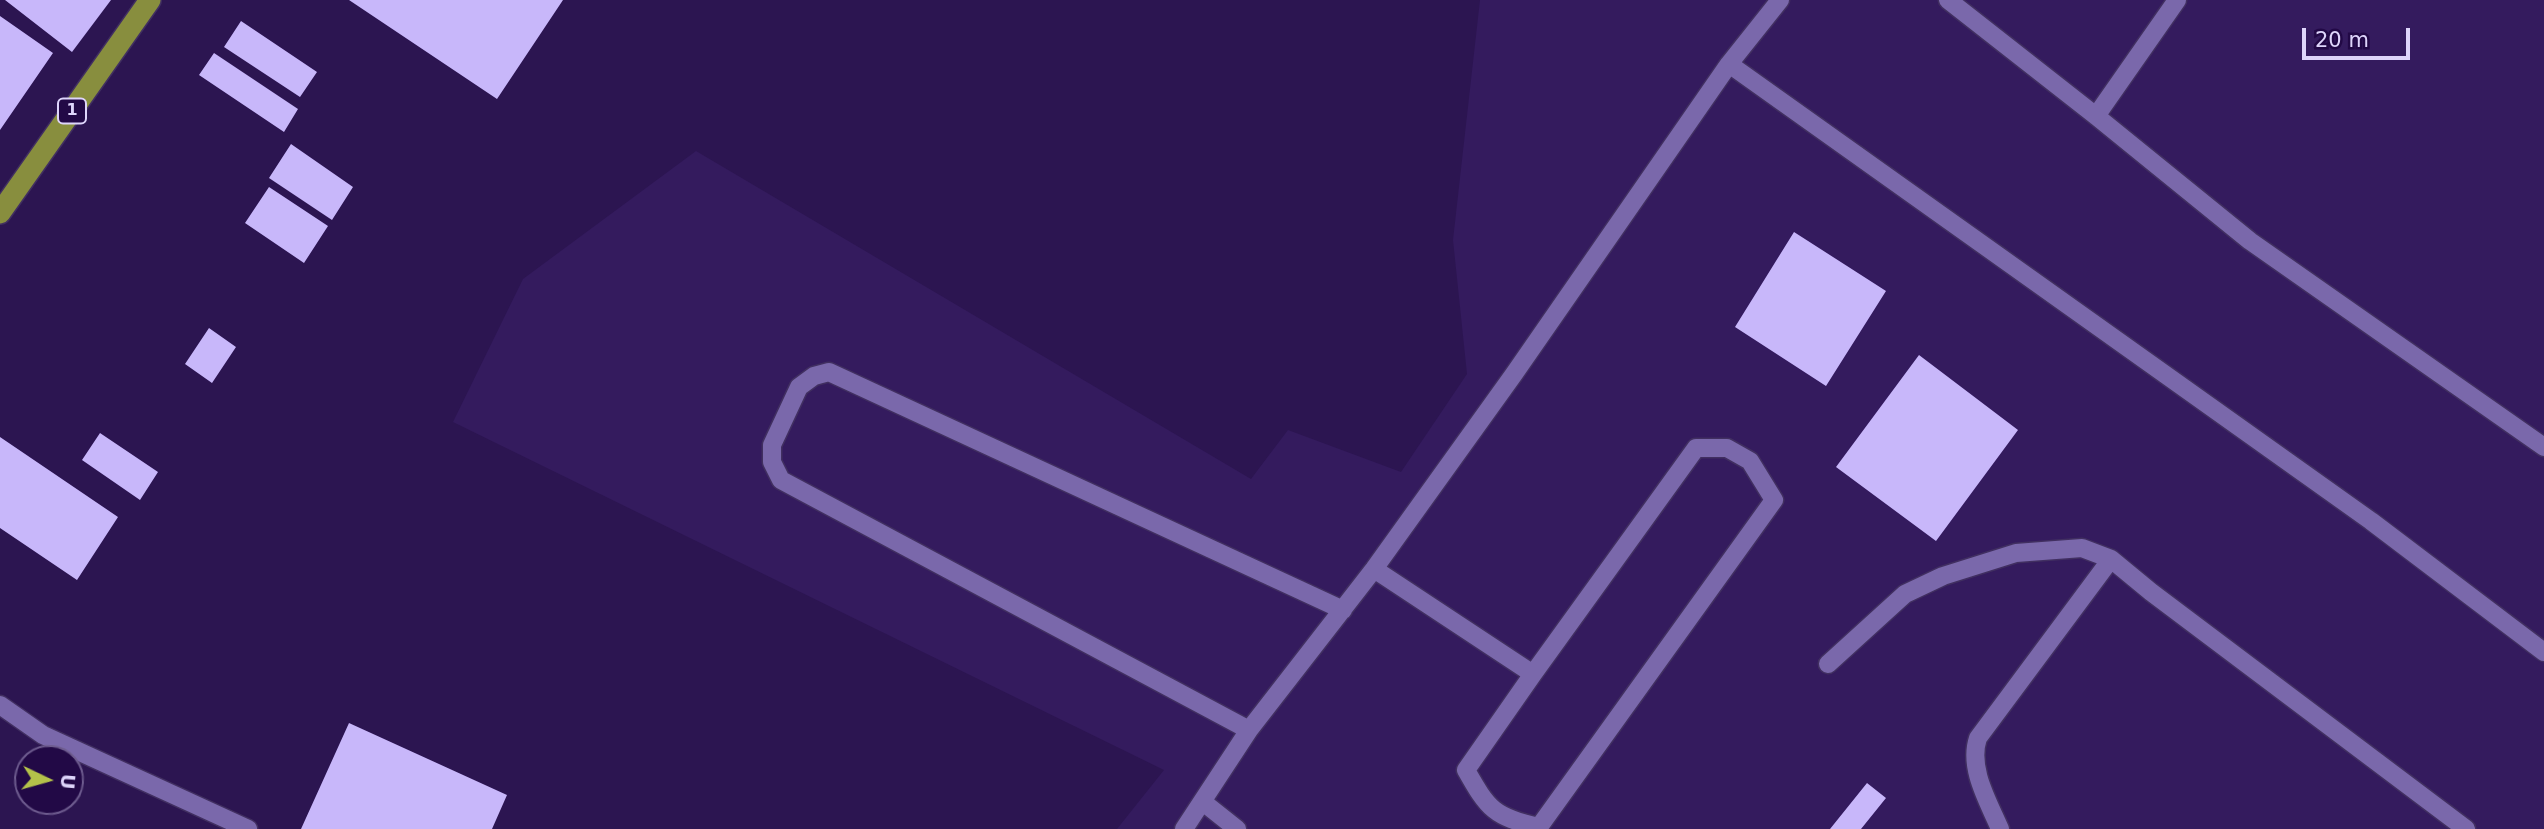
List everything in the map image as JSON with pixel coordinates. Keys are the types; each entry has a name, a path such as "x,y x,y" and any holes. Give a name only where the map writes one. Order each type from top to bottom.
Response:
{"highway":[{"name":"1","path":"0,213 147,4"}],"lane":[{"path":"1184,829 1249,730 1374,569 1514,374 1729,64 1780,0"},
{"path":"1948,0 2250,241 2544,447"},
{"path":"2096,116 2177,0"},
{"path":"1729,64 2371,521 2544,652"},
{"path":"1249,730 780,480 772,462 772,445 799,387 814,376 829,372 1343,610"},
{"path":"1696,448 1727,448 1750,461 1774,500 1539,827 1510,821 1484,802 1466,770 1533,674 1696,448"},
{"path":"1828,664 1905,594 1943,576 2016,553 2082,548 2111,559 2466,829"},
{"path":"2000,829 1975,766 1973,752 1978,738 2111,559"},
{"path":"1374,569 1533,674"},
{"path":"0,705 43,736 248,829"},
{"path":"1203,802 1237,829"}],"shaded area":[{"path":"1480,0 2544,0 2544,829 1117,829 1164,770 453,422 523,279 696,151 1251,479 1288,430 1401,472 1467,374 1453,240"}],"building":[{"path":"5,0 111,0 72,52"},
{"path":"349,0 563,0 497,99"},
{"path":"0,16 53,53 0,130"},
{"path":"241,21 317,72 300,97 224,47"},
{"path":"214,53 298,109 284,132 199,75"},
{"path":"291,144 353,187 332,220 269,178"},
{"path":"269,187 328,226 304,263 245,223"},
{"path":"1794,232 1886,291 1826,386 1735,327"},
{"path":"209,328 236,347 212,383 185,364"},
{"path":"1919,355 2018,430 1936,541 1836,467"},
{"path":"100,433 158,472 140,500 82,460"},
{"path":"0,437 118,517 77,580 0,528"},
{"path":"349,723 507,795 492,829 301,829"},
{"path":"1867,783 1886,798 1861,829 1830,829"}]}
